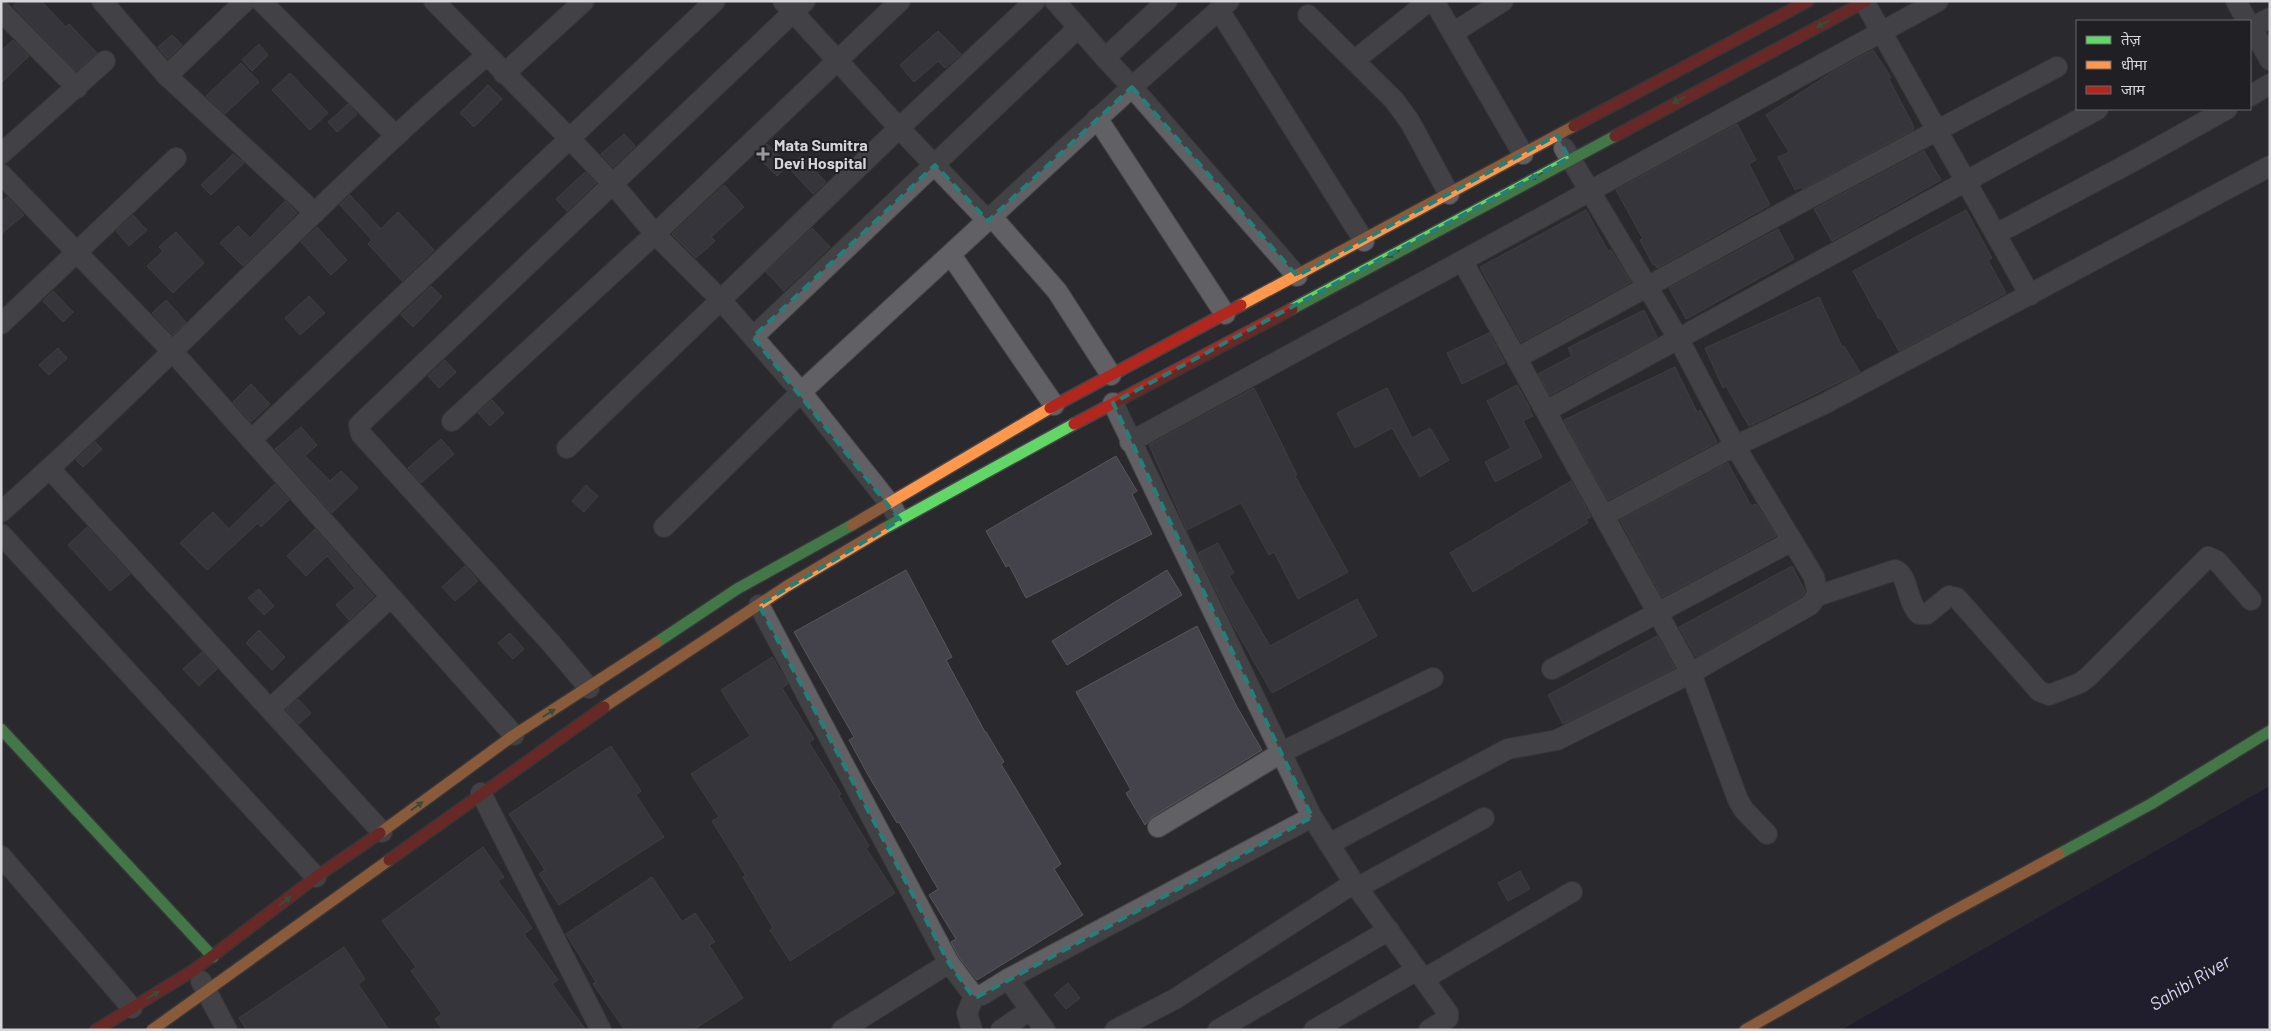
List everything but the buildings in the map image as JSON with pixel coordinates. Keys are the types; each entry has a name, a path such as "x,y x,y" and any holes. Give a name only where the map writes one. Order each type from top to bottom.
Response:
{"street":[{"path":"102,1 167,76 315,213"},
{"path":"167,76 245,1"},
{"path":"261,1 396,136"},
{"path":"434,1 613,184 655,234 720,299 801,392 895,512"},
{"path":"504,74 584,1"},
{"path":"251,440 716,1"},
{"path":"452,421 655,234 900,1"},
{"path":"567,448 899,128 1035,1"},
{"path":"1055,1 1296,276"},
{"path":"1105,58 1167,1"},
{"path":"1355,60 1429,1"},
{"path":"1434,1 1523,154"},
{"path":"1453,33 1503,1"},
{"path":"152,1030 481,793 676,658 759,605 1054,405 1808,1"},
{"path":"1130,442 1463,262 1588,191 1938,1"},
{"path":"2236,1 2246,20"},
{"path":"96,1030 213,957 316,877 382,832 514,735 737,590 981,472 1865,2 2030,295"},
{"path":"589,688 550,642 358,429 360,422 613,184 794,5 837,60 899,128 990,219 1057,291 1112,375"},
{"path":"664,527 801,392 1097,118 1224,6 1364,240"},
{"path":"1,11 77,88"},
{"path":"1308,15 1355,60 1403,112 1449,194"},
{"path":"2251,24 2270,18"},
{"path":"753,338 1078,28"},
{"path":"2251,28 2270,60"},
{"path":"1,512 50,469 173,352 396,136 486,56"},
{"path":"1,154 105,61"},
{"path":"1517,358 1647,286 2057,67"},
{"path":"2251,95 2270,84"},
{"path":"1546,411 2096,110"},
{"path":"1996,234 2141,157 2224,110"},
{"path":"1097,118 1225,314"},
{"path":"1329,844 1496,755 1515,747 1557,740 1691,673 1810,605 1817,596 1818,588 1814,577 1736,446 1678,338 1588,191 1557,135"},
{"path":"1,324 77,254 176,158"},
{"path":"1605,514 1736,446 1826,403 2270,166"},
{"path":"1,174 173,352 514,735"},
{"path":"951,255 1054,405"},
{"path":"1463,262 1605,514 1691,673 1738,800 1744,810 1767,834"},
{"path":"1113,403 1130,442 1312,817 1356,885 1449,1015 1444,1022 1429,1030"},
{"path":"50,469 382,832"},
{"path":"1,534 316,877"},
{"path":"1552,669 1657,611 1792,541"},
{"path":"1817,596 1895,570 1899,572 1904,580 1911,605 1919,614 1927,614 1949,596 1957,598 2039,691 2049,695 2080,683 2088,677 2208,556 2217,561 2251,600"},
{"path":"270,709 391,597"},
{"path":"759,605 949,963 974,996"},
{"path":"1158,827 1281,753 1433,678"},
{"path":"1,730 213,957"},
{"path":"1745,1030 1939,919 2151,804 2270,731"},
{"path":"481,793 601,1030"},
{"path":"974,996 982,995 1008,979 1312,817"},
{"path":"1115,1030 1176,999 1356,885 1484,818"},
{"path":"1,856 132,1008"},
{"path":"1314,1030 1572,892"},
{"path":"1218,1030 1388,930"},
{"path":"842,1030 949,963"},
{"path":"194,970 227,1030"},
{"path":"1008,979 1045,1030"},
{"path":"972,1030 967,1013 974,996"},
{"path":"1001,1030 1030,1010"}],"highlighted area":[{"path":"1132,87 1297,276 1557,135 1569,158 1113,403 1312,817 977,997 971,994 949,963 759,605 900,520 753,337 935,165 988,221"}],"water":[{"name":"Sahibi River","path":"2270,786 2270,1030 1841,1030"}],"traffic: fast":[{"path":"1292,309 1615,136"},
{"path":"883,529 1074,424"},
{"path":"656,643 737,589 852,525"},
{"path":"1,729 213,957"},
{"path":"2059,854 2151,804 2270,731"}],"traffic: slow":[{"path":"1241,305 1574,126"},
{"path":"852,525 1050,408"},
{"path":"604,707 787,586 883,529"},
{"path":"380,833 514,735 656,643"},
{"path":"1745,1030 1939,919 2059,854"},
{"path":"152,1030 389,860"}],"traffic: jam":[{"path":"1574,126 1808,1"},
{"path":"1615,136 1866,1"},
{"path":"1050,408 1241,305"},
{"path":"1074,424 1292,309"},
{"path":"389,860 604,707"},
{"path":"96,1030 194,970 316,877 380,833"}],"place":[{"name":"Mata Sumitra Devi Hospital","path":"763,154"}]}
